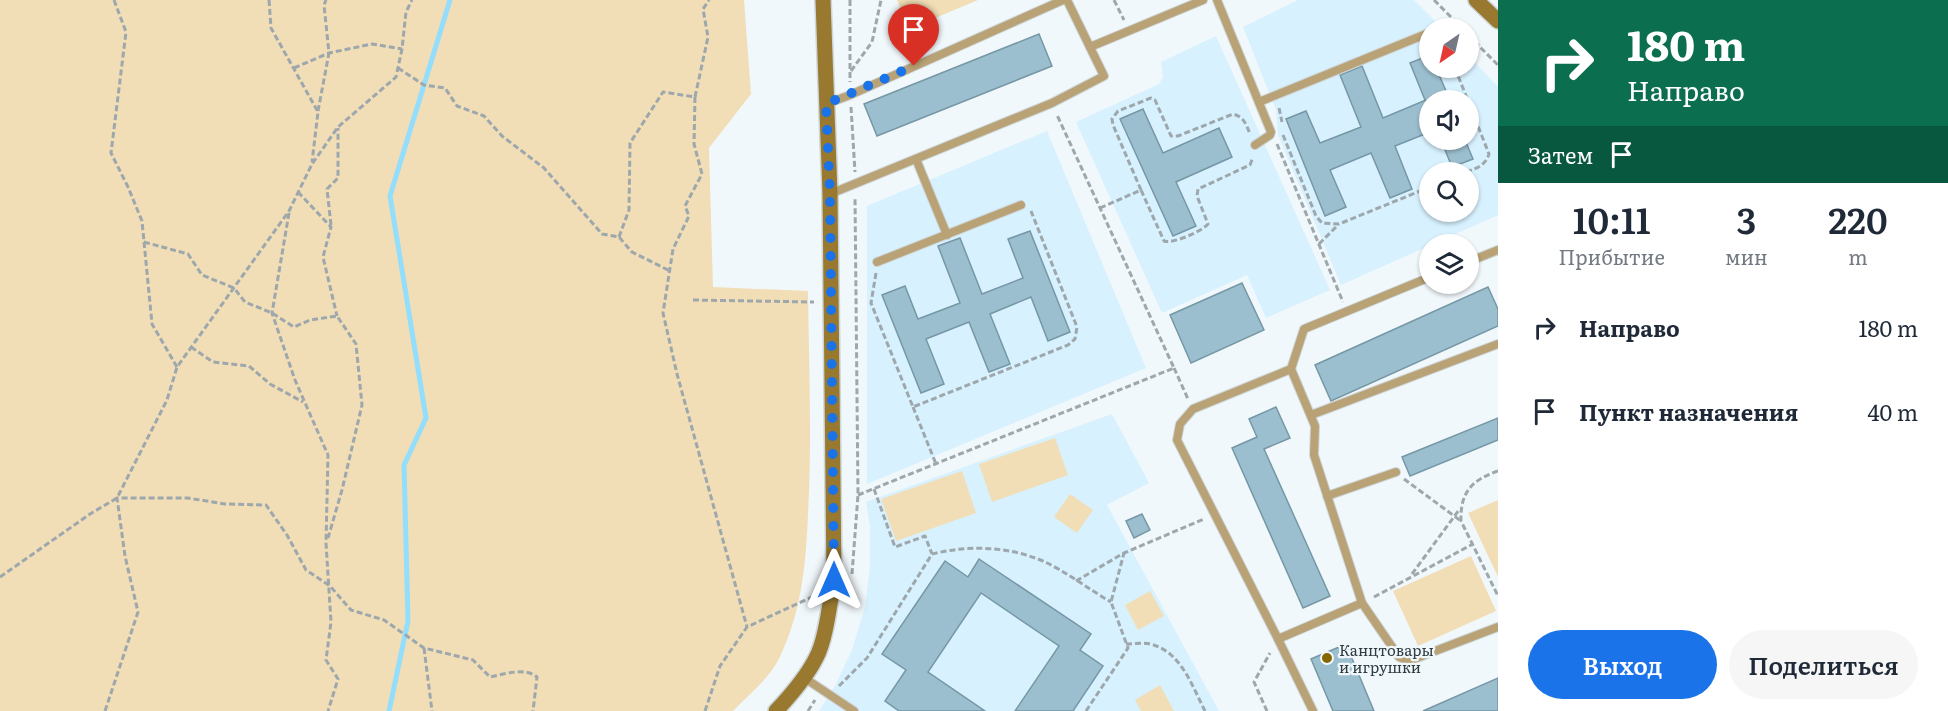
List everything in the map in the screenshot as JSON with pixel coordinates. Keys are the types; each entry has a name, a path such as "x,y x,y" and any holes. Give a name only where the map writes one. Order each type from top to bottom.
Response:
{"street":[{"path":"776,711 792,695 817,657 834,580 830,194 823,0"},
{"path":"1476,0 1498,21"}],"lane":[{"path":"826,104 1065,0 1104,76 1052,103 830,194"},
{"path":"1090,47 1203,0"},
{"path":"1217,0 1272,132 1255,146"},
{"path":"1259,102 1419,37"},
{"path":"916,159 947,235"},
{"path":"877,262 1021,205"},
{"path":"1479,258 1498,250"},
{"path":"1419,281 1304,329 1291,369 1316,426 1314,455 1362,603 1399,657 1409,661 1498,627"},
{"path":"1311,415 1498,344"},
{"path":"1291,369 1193,409 1180,423 1177,440 1313,711"},
{"path":"1327,496 1396,472"},
{"path":"1278,639 1362,603"},
{"path":"803,677 854,711"}],"path":[{"path":"114,0 126,32 111,153 142,221 152,324 177,367"},
{"path":"269,0 271,28 318,112"},
{"path":"312,164 328,53 324,5 326,0"},
{"path":"105,711 138,612 125,556 117,498 167,400 177,367 289,211 312,164 338,127 396,77 406,12 412,0"},
{"path":"709,0 704,9 708,37 696,97 694,144 702,174 685,206 689,216 673,249 663,313 677,374 747,627"},
{"path":"850,0 850,94 855,184 858,495 852,578"},
{"path":"850,73 872,42 881,0"},
{"path":"1114,0 1129,30"},
{"path":"1434,0 1452,18"},
{"path":"293,68 328,53 372,44 402,49"},
{"path":"1479,46 1498,65"},
{"path":"398,68 424,85 445,88 457,106 484,116 502,136 544,168 602,234 619,237 632,252 670,271"},
{"path":"1459,78 1489,154 1486,162 1479,167"},
{"path":"619,237 628,210 630,143 663,92 696,97"},
{"path":"1277,94 1284,136 1318,220 1325,224 1339,224"},
{"path":"1147,99 1155,100 1171,136 1178,136 1233,114 1240,116 1244,121 1255,146 1255,152 1250,165 1198,189 1197,196 1207,220 1206,227 1172,242 1164,241 1141,190 1113,125 1112,119 1118,111 1147,99"},
{"path":"1052,103 1193,409"},
{"path":"326,543 342,490 362,405 356,344 337,316 323,257 331,227 327,189 338,178 338,127"},
{"path":"1272,132 1346,310"},
{"path":"1100,208 1141,190"},
{"path":"1318,244 1339,224 1419,191"},
{"path":"298,192 331,227"},
{"path":"913,406 1068,345 1075,339 1077,327 1030,209 1021,205"},
{"path":"289,211 272,313 295,380 328,455 326,543 331,622 326,660 338,679 328,711"},
{"path":"144,242 188,254 202,275 234,288 245,302 272,313 294,327 310,320 337,316"},
{"path":"877,262 871,303 936,464"},
{"path":"693,300 816,302"},
{"path":"191,347 213,362 249,366 270,384 305,402"},
{"path":"858,495 1174,368"},
{"path":"1410,576 1454,517 1467,491 1480,477 1498,471"},
{"path":"1396,472 1461,521"},
{"path":"874,489 895,547 925,536 932,554"},
{"path":"0,577 90,514 117,498 188,498 225,504 266,505 287,535 306,570 330,586 351,610 384,620 424,648 473,660 490,677 532,672 537,677 533,711"},
{"path":"1460,508 1461,521 1498,596"},
{"path":"1076,581 1124,553 1214,515"},
{"path":"1362,603 1473,544"},
{"path":"830,695 867,658 932,554 972,547 1004,550 1043,561 1112,602"},
{"path":"1086,711 1128,648 1112,602 1124,553"},
{"path":"705,711 720,666 747,627 814,596"},
{"path":"1267,711 1254,682 1278,639"},
{"path":"1126,644 1148,643 1170,654 1182,666 1205,711"},
{"path":"424,648 432,711"},
{"path":"808,711 821,689"}],"shaded area":[{"path":"0,0 744,0 751,94 709,148 713,287 808,291 810,458 804,567 789,636 778,661 767,677 733,711 0,711"},
{"path":"897,0 978,0 909,29"},
{"path":"1298,0 1414,0 1432,18 1419,18 1419,78 1479,78 1479,67 1498,87 1498,215 1455,234 1419,234 1419,250 1341,285 1278,135 1276,110 1243,27"},
{"path":"1216,36 1330,290 1266,318 1247,275 1162,313 1076,122 1159,84 1163,77 1161,62"},
{"path":"1047,131 1146,368 867,484 867,206"},
{"path":"1112,414 1149,483 1107,505 1219,711 819,711 835,686 852,650 865,607 870,567 870,527 866,502"},
{"path":"1055,438 1068,475 992,502 979,464"},
{"path":"962,471 976,513 896,541 881,499"},
{"path":"1070,494 1093,510 1077,533 1054,517"},
{"path":"1498,500 1498,577 1468,513"},
{"path":"1471,556 1496,611 1418,646 1393,591"},
{"path":"1150,591 1164,616 1138,630 1125,605"},
{"path":"1160,685 1174,711 1141,711 1135,700"}],"building":[{"path":"1039,34 1052,66 877,136 864,104"},
{"path":"1419,59 1419,78 1440,78 1446,90 1421,90 1410,63"},
{"path":"1362,66 1383,118 1419,103 1419,136 1395,146 1412,189 1390,198 1371,153 1330,170 1346,207 1325,216 1286,119 1306,111 1320,143 1361,127 1340,75"},
{"path":"1143,109 1163,153 1219,128 1232,157 1176,182 1196,226 1173,236 1120,119"},
{"path":"1445,150 1469,150 1473,159 1465,162 1450,162"},
{"path":"1030,231 1070,332 1048,341 1031,297 990,314 1010,364 989,372 969,322 926,339 944,384 921,393 882,295 905,286 918,319 960,303 938,246 960,238 982,294 1023,278 1008,239"},
{"path":"1242,283 1264,330 1191,363 1170,315"},
{"path":"1488,287 1498,309 1498,326 1331,401 1315,365 1472,294 1479,294 1479,291"},
{"path":"1276,407 1290,438 1264,449 1330,596 1303,608 1232,448 1257,437 1249,419"},
{"path":"1498,418 1498,440 1410,476 1402,457"},
{"path":"1142,514 1150,530 1134,538 1126,521"},
{"path":"979,559 1091,634 1080,650 1103,666 1073,711 1015,711 1059,646 981,593 928,672 985,711 899,711 885,701 906,670 882,654 945,561 968,577"},
{"path":"1346,644 1374,711 1333,711 1311,659"},
{"path":"1498,678 1498,711 1423,711"}],"waterway":[{"path":"389,711 408,621 404,465 426,418 390,196 450,0"}],"place":[{"name":"Канцтовары и игрушки","path":"1327,658"}],"route":[{"path":"834,580 830,194 826,104 914,66"}]}
